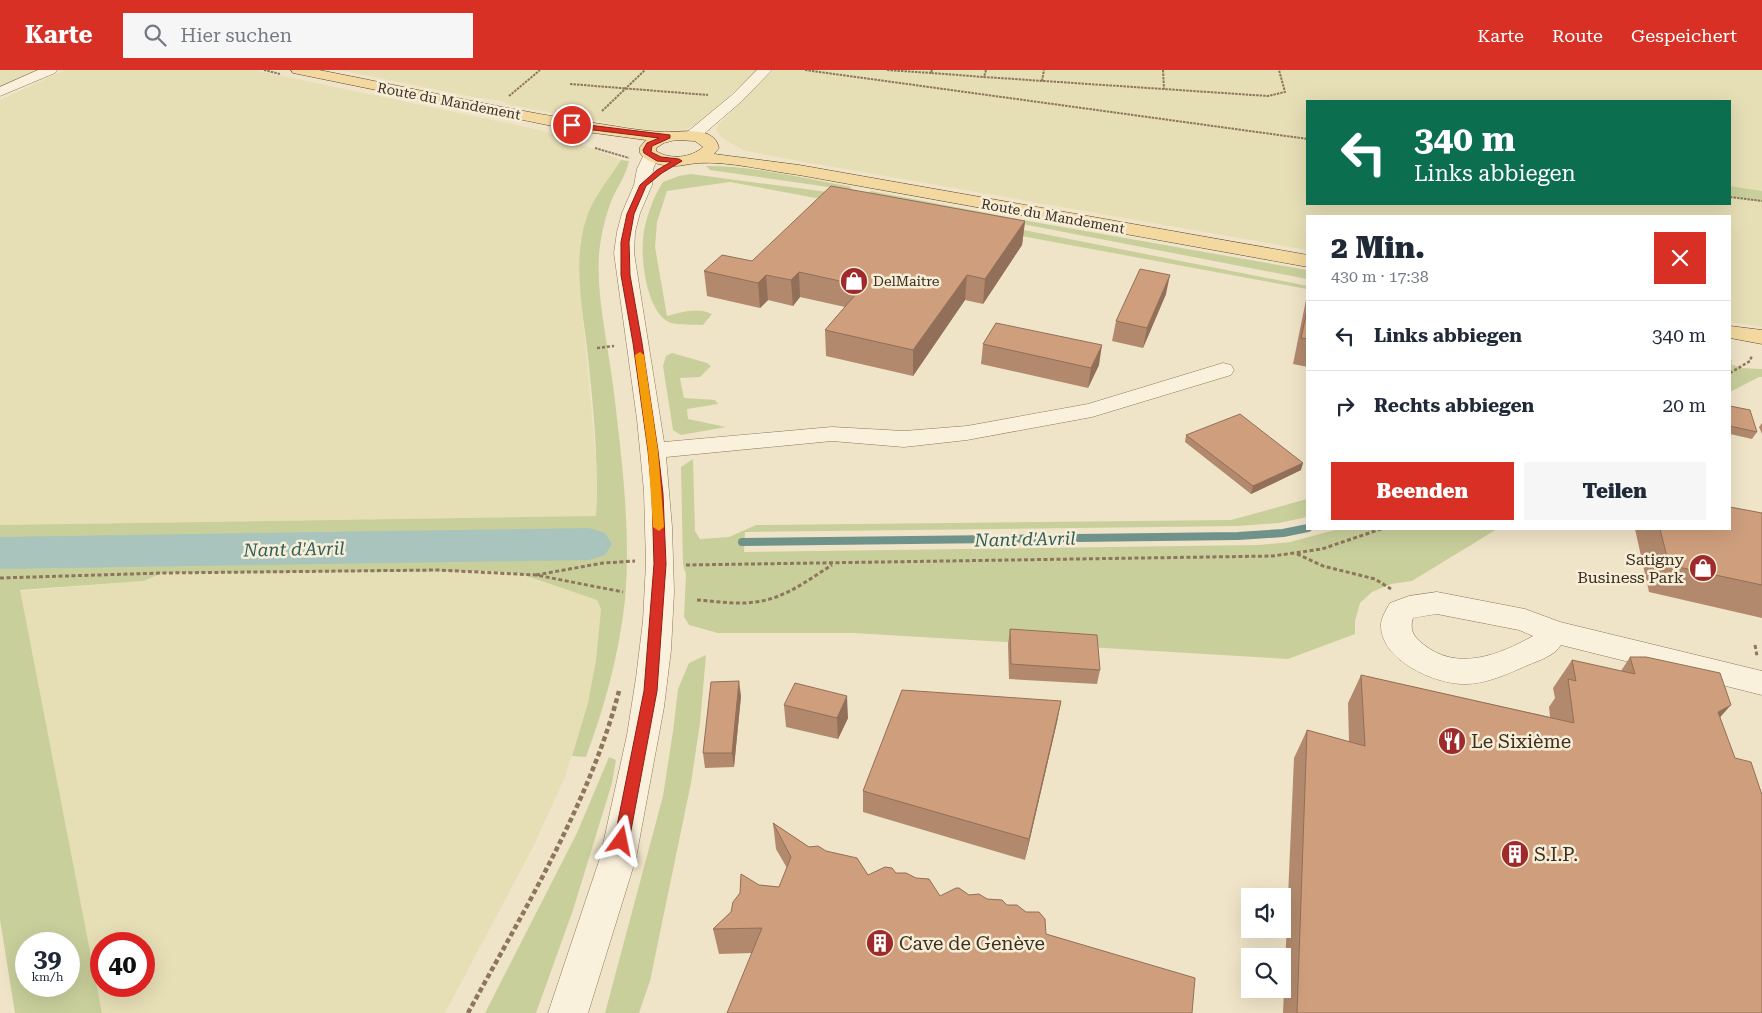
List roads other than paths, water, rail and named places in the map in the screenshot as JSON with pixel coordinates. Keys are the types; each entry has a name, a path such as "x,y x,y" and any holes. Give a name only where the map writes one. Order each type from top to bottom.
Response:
{"main road":[{"name":"Route du Mandement","path":"298,70 572,125 641,135 704,138 711,145 799,170"},
{"name":"Route du Mandement","path":"572,125 625,140 660,159 735,161 799,170 1306,261"},
{"path":"649,153 653,142 668,137"},
{"path":"687,159 707,152 711,145"},
{"path":"1731,332 1762,337"}],"street":[{"path":"0,92 50,70"},
{"path":"692,136 737,98 765,70"},
{"path":"568,1013 618,858 640,754 650,691 641,562 658,494 624,253 626,232 638,173 645,169 649,153"},
{"path":"638,173 659,172 687,159"},
{"path":"653,451 832,434 904,438 967,433 1092,410 1223,370"},
{"path":"1553,632 1760,668"}],"waterway":[{"name":"Nant d'Avril","path":"742,542 1238,536 1283,533 1306,528"},
{"name":"Nant d'Avril","path":"0,553 589,544"}],"place":[{"name":"DelMaitre","path":"854,281"},
{"name":"Satigny Business Park","path":"1703,568"},
{"name":"Le Sixième","path":"1452,741"},
{"name":"S.I.P.","path":"1515,854"},
{"name":"Cave de Genève","path":"880,943"}]}
